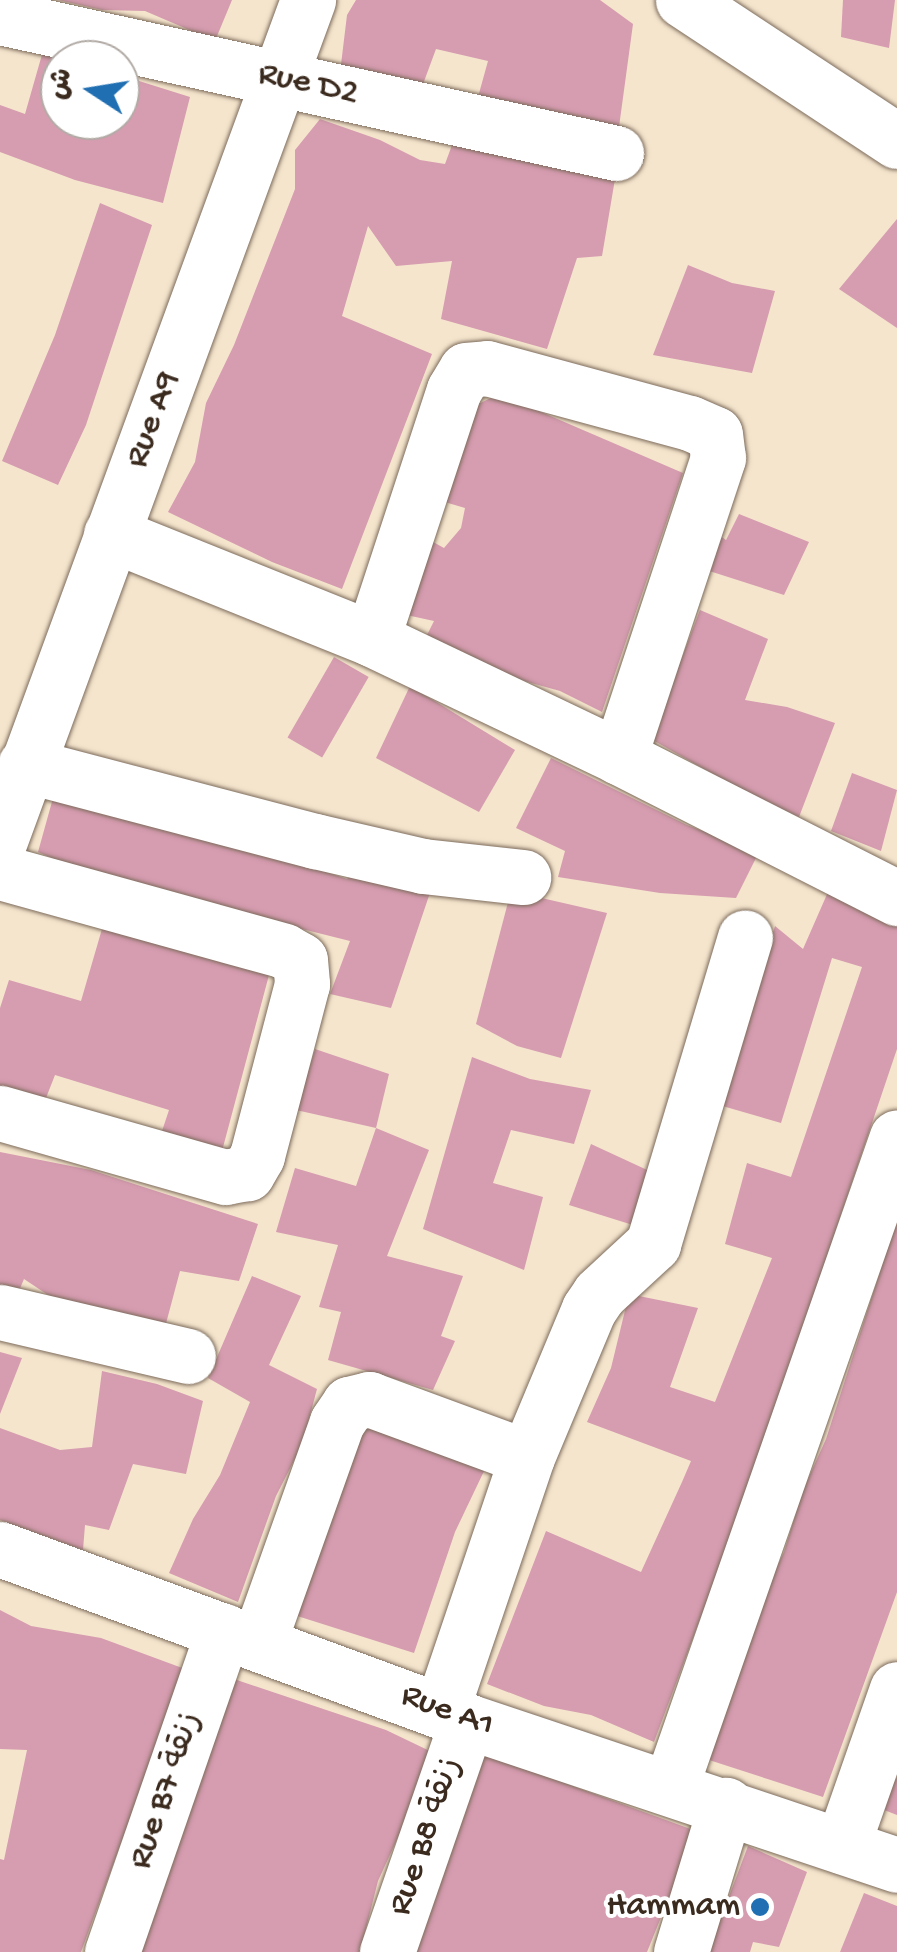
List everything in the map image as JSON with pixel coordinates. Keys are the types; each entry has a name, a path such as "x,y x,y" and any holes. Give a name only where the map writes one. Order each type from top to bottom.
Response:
{"street":[{"name":"Rue A9","path":"0,840 308,0"},
{"path":"683,0 896,134"},
{"name":"Rue D2","path":"0,17 616,153"},
{"path":"372,639 454,390 466,370 487,368 690,423 715,434 718,458 619,756"},
{"path":"111,534 372,639 619,756 897,898"},
{"path":"25,765 314,842 423,866 523,877"},
{"path":"0,872 284,951 300,960 302,984 257,1156 247,1173 225,1177 0,1113"},
{"name":"Rue B8 زنقة","path":"387,1952 527,1457 589,1309 599,1294 654,1244 746,938"},
{"path":"670,1788 897,1138"},
{"path":"0,1312 188,1356"},
{"name":"Rue B7 زنقة","path":"112,1952 241,1636 337,1422 349,1404 369,1399 527,1457"},
{"name":"Rue A1","path":"0,1549 454,1716 897,1865"},
{"path":"842,1846 897,1689"},
{"path":"681,1952 726,1805"}],"building":[{"path":"58,0 232,0 215,41 145,11 102,10"},
{"path":"356,0 600,0 633,24 619,127 478,97 488,61 436,49 419,95 339,81 347,15"},
{"path":"843,0 895,0 889,48 841,37"},
{"path":"40,62 40,140 140,140 140,81 190,97 163,203 75,180 0,152 0,105 25,114"},
{"path":"320,119 380,140 420,160 445,164 452,145 615,179 602,256 577,258 547,349 441,319 452,261 396,266 368,226 342,316 432,354 342,589 272,562 168,512 195,462 206,403 234,345 295,189 295,150"},
{"path":"100,203 152,225 86,425 58,485 2,461 55,335"},
{"path":"897,219 897,328 839,289"},
{"path":"688,265 732,283 775,291 752,373 653,355"},
{"path":"499,394 683,473 602,712 560,691 499,674 426,637 434,621 402,614 426,538 444,548 461,528 465,508 438,500 466,410"},
{"path":"739,514 809,542 784,595 700,568 712,530 726,540"},
{"path":"700,610 768,639 745,700 787,707 835,723 799,817 757,799 651,739"},
{"path":"334,657 369,677 322,758 288,738"},
{"path":"410,686 515,750 479,812 376,758"},
{"path":"551,758 687,825 759,852 736,898 660,893 558,877 565,851 516,828"},
{"path":"852,773 897,790 881,851 831,831"},
{"path":"58,780 347,879 363,861 435,878 391,1008 330,994 350,941 97,878 38,852"},
{"path":"511,891 607,913 561,1058 517,1046 476,1024"},
{"path":"828,892 897,923 897,1049 744,1502 654,1742 591,1715 544,1706 487,1684 546,1531 641,1572 682,1482 691,1461 587,1422 611,1368 629,1294 698,1308 670,1387 715,1402 772,1258 725,1244 747,1163 791,1177 862,967 832,958 781,1123 719,1105 775,926 803,949"},
{"path":"104,922 269,975 222,1151 160,1137 169,1110 55,1075 44,1103 0,1094 0,1008 9,980 81,1001"},
{"path":"315,1049 389,1074 376,1128 296,1110"},
{"path":"472,1057 530,1079 591,1090 574,1144 511,1130 493,1183 543,1197 524,1270 423,1229"},
{"path":"376,1128 429,1150 387,1256 463,1276 441,1336 455,1341 433,1390 328,1360 341,1312 319,1307 338,1245 276,1232 295,1168 356,1186"},
{"path":"591,1144 658,1175 636,1226 569,1205"},
{"path":"0,1152 91,1170 258,1224 239,1281 180,1271 164,1331 54,1299 24,1279 15,1300 0,1295"},
{"path":"897,1219 897,1592 823,1797 706,1759 755,1612 784,1552 803,1490 826,1439"},
{"path":"252,1276 301,1296 269,1365 317,1389 302,1445 276,1496 238,1602 169,1573 193,1519 220,1475 250,1402 208,1378"},
{"path":"0,1352 22,1358 0,1414"},
{"path":"102,1371 157,1384 203,1401 186,1474 133,1464 109,1530 85,1525 83,1550 0,1520 0,1428 60,1450 92,1447"},
{"path":"366,1415 485,1469 455,1532 414,1653 291,1614"},
{"path":"0,1610 31,1626 101,1638 185,1669 81,1952 0,1952 0,1859 4,1860 27,1750 0,1749"},
{"path":"228,1677 386,1730 436,1754 378,1881 360,1952 135,1952"},
{"path":"485,1754 696,1831 647,1952 411,1952"},
{"path":"897,1777 897,1815 879,1808"},
{"name":"Hammam","path":"748,1846 807,1872 779,1947 753,1942 750,1952 708,1952"},
{"path":"864,1893 897,1906 897,1952 840,1952"}],"place":[{"name":"Hammam","path":"760,1907"}]}
